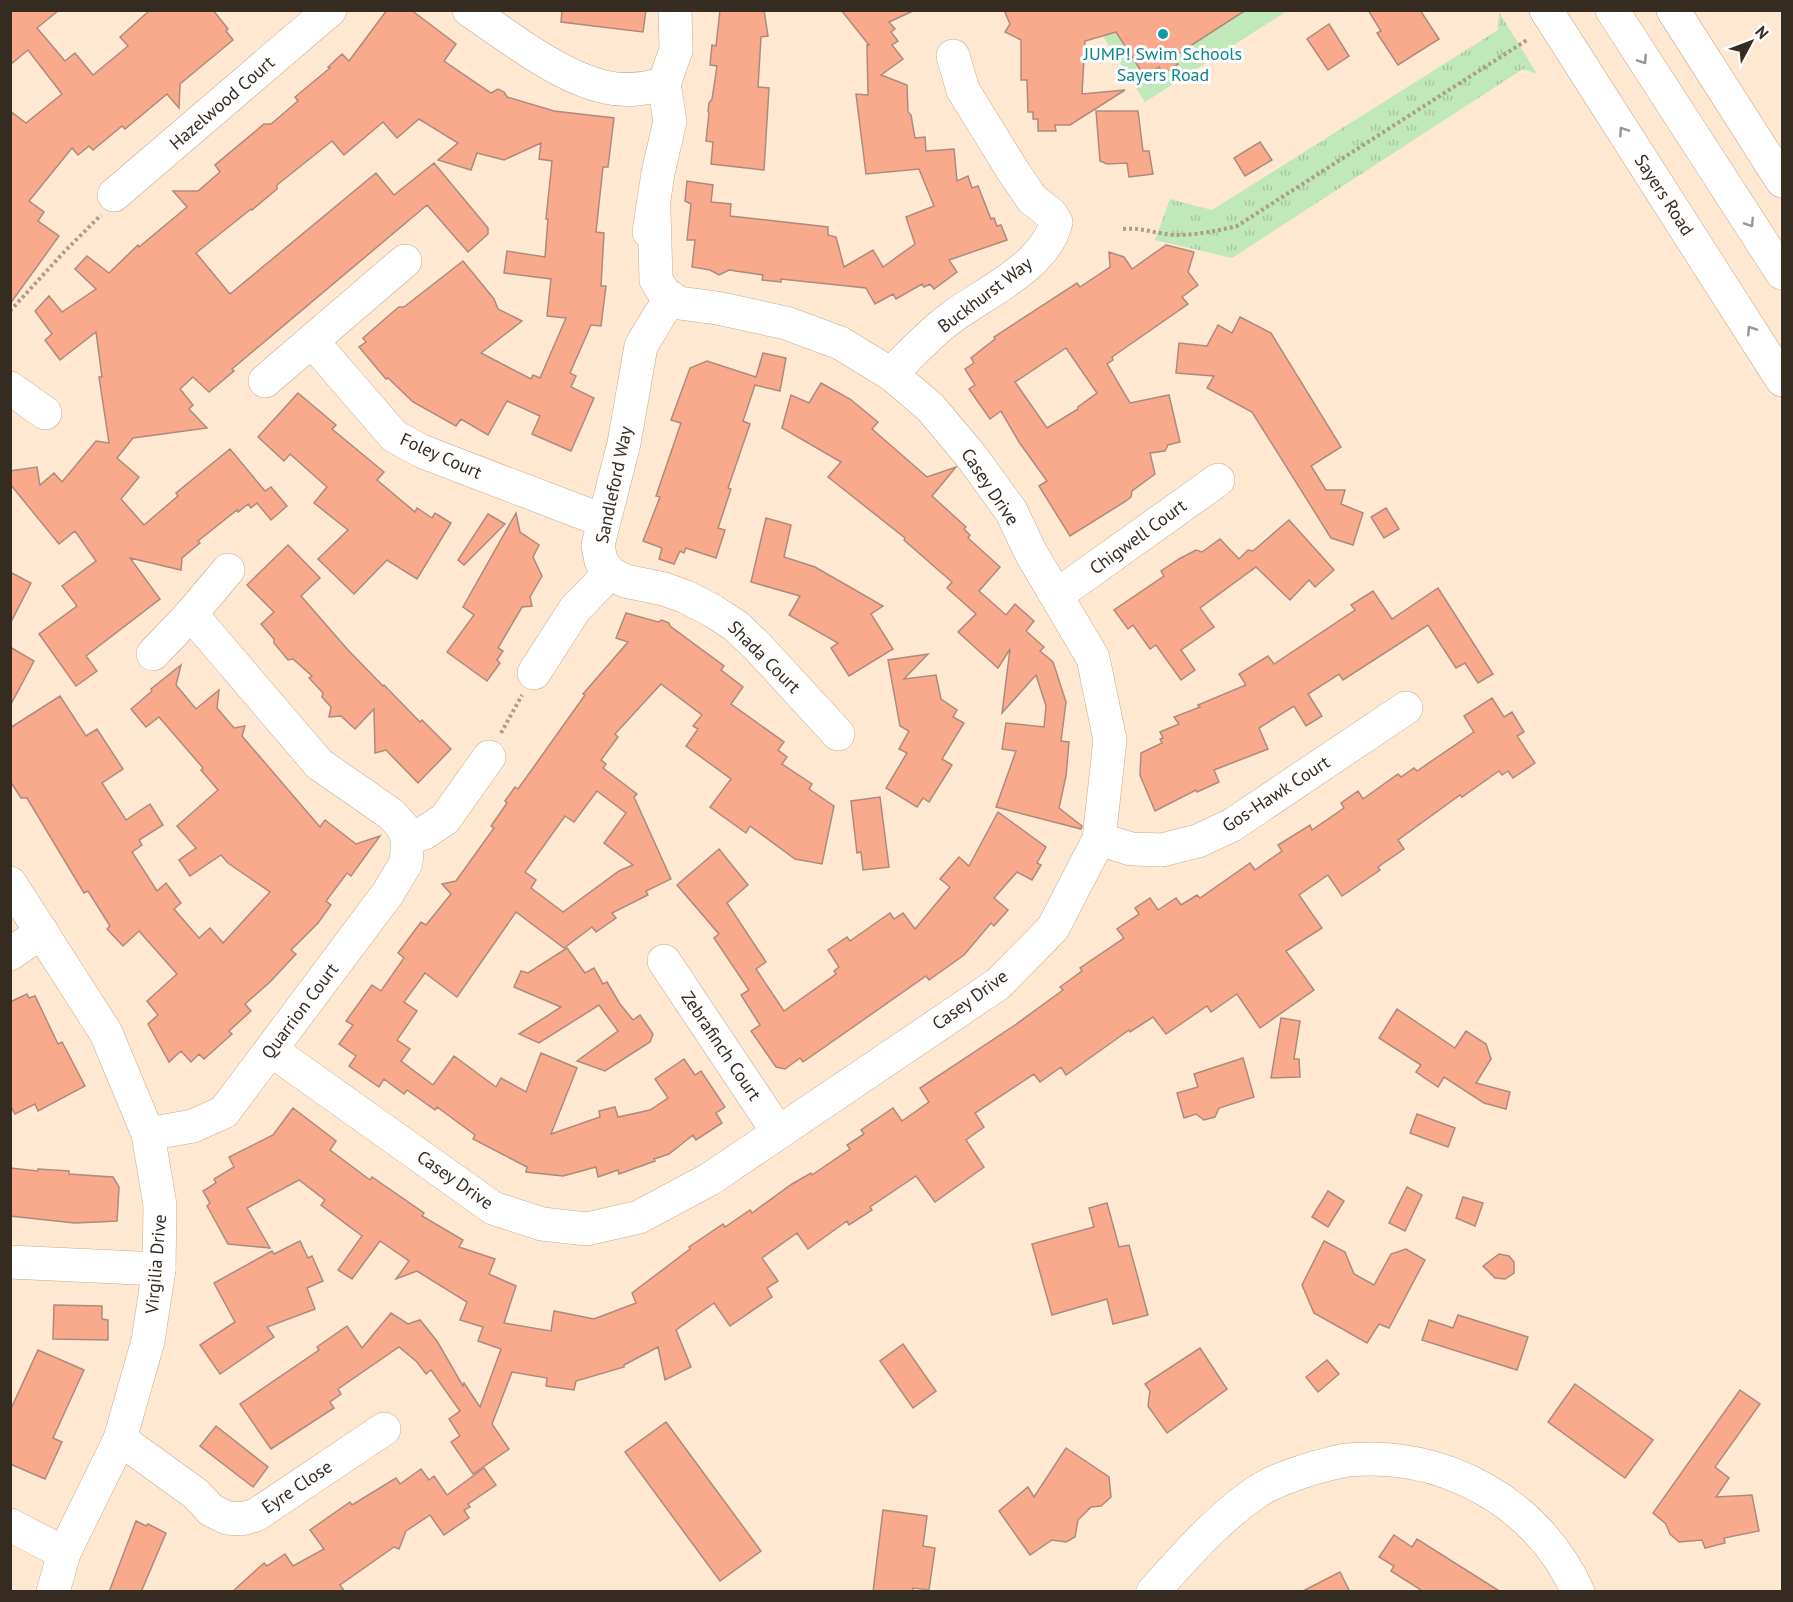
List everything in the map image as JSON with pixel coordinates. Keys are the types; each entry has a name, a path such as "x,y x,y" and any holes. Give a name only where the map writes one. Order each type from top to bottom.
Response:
{"street":[{"name":"Hazelwood Court","path":"114,195 330,10"},
{"path":"469,10 562,69 653,84"},
{"path":"667,304 656,280 654,210 658,173 670,121 653,84 674,10"},
{"name":"Sayers Road","path":"1546,10 1782,380"},
{"path":"1612,10 1782,273"},
{"path":"1673,10 1782,181"},
{"name":"Buckhurst Way","path":"891,374 951,318 1035,258 1054,233 1056,222 1051,214 1032,199 963,90 953,56"},
{"path":"265,381 405,261"},
{"name":"Casey Drive","path":"271,1050 494,1208 542,1224 587,1229 639,1217 710,1179 998,984 1053,928 1099,839 1110,740 1093,658 1058,595 1031,553 1011,512 971,456 930,407 891,374 840,344 786,323 717,308 679,303 667,304"},
{"name":"Sandleford Way","path":"610,573 601,561 597,545 624,443 641,346 667,304"},
{"name":"Foley Court","path":"312,341 394,436 421,451 604,521"},
{"path":"10,388 45,413"},
{"name":"Chigwell Court","path":"1058,595 1218,480"},
{"path":"153,654 228,570"},
{"path":"534,673 575,609 610,573"},
{"name":"Shada Court","path":"610,573 625,581 664,589 686,597 714,611 736,626 757,645 838,734"},
{"path":"191,614 319,764 391,814 402,826 408,838 424,833 445,819 489,757"},
{"name":"Gos-Hawk Court","path":"1099,839 1131,849 1162,850 1198,841 1232,825 1406,708"},
{"name":"Quarrion Court","path":"148,1134 194,1126 224,1112 388,893 406,863 408,838"},
{"name":"Virgilia Drive","path":"10,883 106,1033 148,1134 160,1205 159,1269 148,1341 120,1439 64,1553 53,1592"},
{"path":"10,954 42,932"},
{"name":"Zebrafinch Court","path":"664,961 778,1132"},
{"path":"10,1262 159,1269"},
{"name":"Eyre Close","path":"120,1439 172,1475 196,1494 211,1510 227,1518 242,1519 256,1515 384,1429"},
{"path":"1153,1592 1215,1525 1260,1490 1299,1472 1347,1460 1384,1459 1422,1464 1478,1484 1498,1497 1517,1511 1546,1540 1567,1569 1578,1592"},
{"path":"10,1525 64,1553"}],"path":[{"path":"1123,229 1134,227 1172,235 1202,234 1237,226 1527,40"},
{"path":"10,311 93,222 108,210 114,195"},
{"path":"489,757 534,673"}],"green space":[{"path":"1087,11 1287,11 1145,102"},
{"path":"1499,12 1537,74 1523,69 1232,258 1155,240 1170,199 1212,210 1498,30"}],"building":[{"path":"10,10 59,10 37,28 65,61 75,53 93,75 128,46 120,37 150,10 213,10 228,29 226,31 233,40 180,84 179,108 167,94 125,129 122,126 93,150 89,146 78,155 72,148 29,201 44,212 38,221 59,236 10,304 10,111 26,123 62,94 28,50 10,65"},
{"path":"387,10 411,10 456,44 444,61 491,93 498,89 507,97 554,111 614,118 608,167 603,167 596,232 604,233 601,286 606,286 601,326 591,325 570,373 576,376 571,387 594,398 571,451 532,434 540,416 507,401 488,435 461,419 456,426 413,402 388,378 386,379 359,347 366,342 363,338 394,311 399,307 404,307 463,261 494,299 498,309 522,321 481,353 531,379 533,375 540,378 566,318 547,316 551,279 504,273 507,251 545,257 552,161 539,159 541,143 504,160 477,153 471,170 438,160 458,143 419,119 397,138 383,122 344,155 332,141 277,185 277,189 252,210 196,253 230,294 376,173 394,195 434,163 488,228 488,234 468,252 427,205 232,369 234,371 209,392 193,377 180,389 193,405 189,409 207,428 133,438 117,458 139,477 121,499 144,525 178,496 176,493 230,449 265,491 271,487 287,506 271,520 257,503 251,508 248,504 238,512 237,510 198,541 200,543 182,558 181,570 130,558 160,599 86,656 97,671 76,686 39,634 77,606 62,586 96,561 75,531 59,544 10,484 10,471 37,467 40,485 54,473 62,482 96,441 109,443 99,377 102,377 96,332 60,360 45,340 52,334 35,311 49,296 62,312 96,289 75,269 87,256 109,273 138,245 139,247 187,207 173,191 198,191 220,172 215,165 264,124 271,124 298,101 295,97 330,68 328,67 342,54 349,61"},
{"path":"562,10 646,10 643,32 561,22"},
{"path":"720,10 764,10 768,36 761,37 758,87 769,88 764,170 711,164 713,142 706,141 709,103 712,99 717,66 710,65 712,45 716,46"},
{"path":"841,10 915,10 889,22 895,29 891,32 898,41 892,45 903,59 881,75 907,85 908,112 911,115 915,138 925,137 926,151 954,149 957,181 968,176 972,188 978,186 991,219 994,218 997,226 1001,225 1007,240 949,260 957,272 934,289 930,284 924,287 922,284 896,299 893,294 875,304 866,288 781,279 781,282 762,280 763,275 729,270 719,275 710,270 692,267 695,240 687,240 691,204 685,201 687,181 713,185 711,202 731,204 730,216 828,227 828,235 836,237 844,267 873,250 883,267 915,244 906,217 934,206 919,169 866,174 856,94 868,95 867,45 869,45"},
{"path":"1004,10 1246,10 1173,57 1178,64 1163,74 1159,67 1145,77 1116,32 1085,41 1082,94 1125,90 1070,125 1055,125 1056,131 1038,131 1038,119 1033,119 1033,112 1028,112 1027,80 1021,80 1021,40 1005,32 1010,24"},
{"path":"1368,10 1420,10 1439,39 1398,65 1377,33 1381,31"},
{"path":"1329,24 1349,56 1328,70 1307,39"},
{"path":"1096,111 1138,111 1143,151 1149,151 1153,174 1129,177 1127,163 1107,164 1100,161"},
{"path":"1260,142 1272,160 1245,176 1234,158"},
{"path":"1166,245 1194,252 1188,272 1198,285 1182,297 1188,304 1112,357 1113,360 1107,364 1130,403 1169,395 1180,442 1168,445 1165,451 1150,453 1155,474 1132,491 1131,497 1126,501 1070,536 1039,486 1047,481 1019,442 1001,411 990,419 969,389 975,385 965,369 974,363 971,358 995,339 994,337 1077,283 1080,287 1110,267 1109,252 1124,257 1132,269","holes":["1066,348 1097,393 1078,409 1047,428 1015,382"]},
{"path":"1240,317 1271,333 1341,447 1311,466 1326,490 1345,490 1341,504 1363,513 1353,545 1331,538 1252,412 1207,388 1214,376 1176,373 1179,343 1207,346 1218,325 1232,333"},
{"path":"763,353 786,358 780,391 755,385 743,421 750,424 728,488 731,489 718,528 725,530 716,558 686,548 684,553 680,551 674,564 659,559 662,548 643,541 660,497 656,496 681,423 671,420 690,368 707,361 756,377"},
{"path":"821,383 850,399 878,422 872,429 927,477 956,467 932,496 966,527 964,529 970,535 968,538 1000,567 979,591 1006,615 1015,604 1034,621 1026,631 1044,647 1040,651 1053,662 1066,702 1061,741 1069,742 1066,776 1059,808 1082,826 1081,829 996,807 1016,751 1002,749 1006,723 1044,727 1046,706 1036,675 1002,713 1010,649 998,668 958,632 976,614 947,588 952,582 904,540 905,538 828,477 841,462 782,428 791,395 809,403"},
{"path":"298,393 336,425 332,429 384,472 377,480 415,512 417,508 432,518 435,513 451,523 417,579 387,560 354,594 318,559 348,530 314,503 327,487 290,454 284,461 258,437"},
{"path":"1386,508 1399,529 1384,538 1371,517"},
{"path":"516,513 520,532 539,545 533,557 542,576 530,597 532,606 522,607 498,648 503,651 497,660 500,663 487,681 447,652 474,615 463,607"},
{"path":"488,514 505,524 464,565 458,560"},
{"path":"766,518 791,525 784,557 815,567 883,606 871,614 893,649 849,676 831,648 838,643 789,615 800,596 751,582"},
{"path":"1289,520 1334,570 1315,587 1309,580 1290,600 1256,567 1200,608 1214,627 1181,650 1195,670 1181,680 1156,645 1150,649 1133,625 1128,629 1114,610 1164,576 1161,571 1196,550 1202,552 1220,539 1239,559 1248,550 1253,551"},
{"path":"288,545 320,578 301,596 383,686 451,749 418,783 386,750 375,753 374,709 355,729 341,716 329,717 331,707 322,697 323,693 309,678 312,676 293,659 288,660 261,624 274,612 247,585"},
{"path":"10,572 31,583 10,624"},
{"path":"1438,588 1493,674 1478,683 1465,663 1456,668 1428,625 1343,680 1339,674 1308,694 1322,716 1306,726 1294,706 1259,728 1268,749 1214,770 1219,782 1197,792 1196,790 1155,811 1140,775 1141,753 1162,743 1160,739 1163,738 1160,732 1179,724 1174,717 1246,685 1239,674 1268,656 1274,664 1355,610 1351,605 1373,591 1392,619"},
{"path":"626,613 669,623 724,666 721,670 743,687 731,704 784,742 778,750 787,757 782,764 812,784 809,789 834,806 822,864 795,859 750,826 746,833 710,807 731,779 686,746 698,729 693,726 702,715 661,684 615,734 618,737 601,760 606,764 603,768 637,794 634,797 671,879 646,891 648,895 612,913 616,918 596,932 592,927 564,948 516,912 457,997 425,973 404,1002 417,1011 397,1040 410,1049 401,1061 433,1085 454,1056 496,1087 501,1078 526,1092 541,1053 577,1068 551,1134 600,1117 599,1111 615,1107 618,1117 650,1110 668,1098 655,1079 684,1059 695,1075 701,1071 725,1107 716,1113 722,1123 696,1140 693,1135 669,1154 654,1159 655,1161 619,1174 618,1170 598,1177 596,1167 563,1176 526,1172 527,1167 473,1139 475,1135 437,1107 435,1110 407,1090 404,1094 384,1079 379,1087 349,1066 356,1056 339,1044 353,1025 346,1021 372,985 381,991 404,958 398,953 421,922 426,925 451,894 442,884 456,881 494,828 491,826 515,787 518,789 585,695 583,694 628,642 616,638","holes":["597,791 626,813 604,843 633,865 619,871 563,912 531,888 536,880 525,872 565,816 574,822"]},
{"path":"10,647 34,661 10,706"},
{"path":"928,654 904,679 936,675 941,699 957,710 953,717 964,723 942,759 952,765 929,802 923,798 917,807 886,788 907,753 899,749 909,731 900,726 888,660"},
{"path":"181,665 176,685 196,709 219,690 217,708 234,728 245,726 242,736 320,827 325,820 356,844 380,836 351,876 347,873 326,901 331,905 318,923 291,950 296,954 245,1004 251,1011 229,1031 232,1034 204,1059 199,1054 191,1062 181,1051 169,1062 148,1024 158,1015 147,1001 177,974 139,931 123,946 107,929 110,926 88,891 84,893 27,798 21,798 10,781 10,728 60,696 86,736 97,729 123,769 102,783 126,820 150,804 163,825 139,840 142,845 132,852 157,891 166,883 181,903 174,909 199,938 210,928 223,943 270,892 228,863 221,855 190,876 179,860 196,848 177,826 218,790 201,770 203,768 159,717 146,727 131,709 152,691 151,689"},
{"path":"1492,698 1504,717 1512,712 1524,732 1517,736 1535,763 1513,778 1508,771 1502,775 1499,771 1462,797 1460,795 1398,840 1404,849 1378,867 1380,870 1342,896 1328,875 1299,895 1322,928 1286,951 1314,990 1260,1028 1237,994 1211,1012 1207,1006 1166,1034 1153,1017 1130,1032 1129,1030 1066,1075 1061,1067 1040,1082 1034,1074 975,1113 984,1127 966,1140 984,1167 935,1202 916,1176 870,1207 872,1210 849,1225 847,1221 808,1249 797,1233 762,1258 778,1281 767,1288 772,1297 730,1326 714,1303 676,1330 691,1367 665,1380 658,1347 624,1367 576,1381 574,1390 546,1386 547,1378 512,1372 492,1424 509,1449 473,1474 451,1442 460,1436 449,1419 460,1411 431,1370 426,1374 417,1362 399,1347 338,1389 341,1394 330,1402 334,1408 271,1449 240,1404 319,1350 317,1347 347,1326 362,1348 391,1313 408,1324 420,1320 437,1341 463,1386 464,1383 480,1407 501,1349 478,1341 483,1327 460,1320 467,1302 417,1271 396,1279 409,1261 380,1241 352,1279 338,1270 362,1236 321,1205 325,1200 299,1180 247,1208 270,1248 228,1244 207,1206 210,1203 203,1191 216,1183 214,1179 234,1167 229,1157 273,1135 293,1108 336,1141 330,1150 370,1180 372,1177 424,1213 422,1216 463,1240 459,1247 495,1259 489,1274 516,1286 504,1323 551,1331 554,1311 594,1319 636,1303 632,1293 690,1249 689,1247 723,1224 725,1227 750,1210 752,1213 792,1184 811,1173 812,1175 850,1149 847,1145 864,1134 861,1130 893,1108 902,1121 929,1102 920,1088 1063,990 1060,987 1082,971 1080,968 1124,938 1117,929 1139,914 1135,908 1150,898 1158,910 1176,898 1181,905 1197,895 1200,898 1250,863 1255,870 1282,851 1278,845 1310,825 1312,830 1344,808 1341,803 1358,791 1363,799 1398,774 1401,777 1414,768 1417,771 1474,732 1464,716"},
{"path":"880,797 889,867 863,870 861,852 857,853 851,801"},
{"path":"998,812 1046,847 1037,863 1041,865 1032,880 1017,872 994,898 1008,910 994,926 991,923 964,955 929,980 926,976 803,1062 800,1058 785,1069 776,1067 751,1031 760,1025 741,995 749,990 714,938 719,934 677,885 719,849 748,885 727,903 766,962 756,969 784,1011 836,974 834,971 839,967 828,950 847,937 850,941 890,913 894,919 903,913 915,929 950,887 940,879 959,857 969,866"},
{"path":"567,948 585,973 594,968 603,984 607,982 633,1020 640,1015 653,1034 650,1042 605,1071 577,1061 618,1031 599,1005 539,1043 519,1034 561,1007 514,987 521,971 528,973"},
{"path":"27,994 29,998 35,996 58,1044 62,1042 85,1086 38,1111 35,1104 15,1114 10,1105 10,1002"},
{"path":"1397,1009 1455,1048 1466,1031 1486,1044 1491,1059 1476,1083 1510,1092 1506,1109 1484,1103 1444,1077 1438,1087 1416,1072 1421,1065 1379,1038"},
{"path":"1281,1018 1300,1021 1294,1059 1299,1059 1300,1077 1271,1078"},
{"path":"1243,1058 1254,1097 1219,1108 1215,1117 1204,1120 1196,1114 1184,1118 1177,1093 1198,1087 1194,1074"},
{"path":"1417,1114 1455,1128 1448,1147 1410,1133"},
{"path":"10,1168 69,1171 69,1174 113,1177 119,1187 117,1221 75,1223 10,1216"},
{"path":"1407,1187 1422,1195 1405,1231 1389,1223"},
{"path":"1328,1191 1344,1201 1328,1227 1312,1217"},
{"path":"1463,1197 1483,1203 1475,1226 1456,1218"},
{"path":"1107,1203 1119,1247 1129,1245 1148,1315 1113,1324 1107,1299 1052,1315 1032,1244 1094,1227 1089,1208"},
{"path":"300,1241 308,1258 312,1256 323,1281 307,1288 315,1309 267,1327 274,1337 220,1374 200,1345 235,1322 214,1283 272,1251 274,1254"},
{"path":"1324,1241 1345,1252 1354,1274 1374,1285 1391,1254 1406,1249 1425,1260 1389,1328 1379,1324 1367,1343 1314,1313 1302,1285"},
{"path":"1499,1254 1509,1256 1514,1262 1514,1273 1505,1279 1495,1278 1483,1266"},
{"path":"54,1305 102,1306 102,1319 108,1320 108,1340 53,1339"},
{"path":"1458,1315 1528,1337 1517,1370 1422,1340 1429,1320 1453,1328"},
{"path":"903,1344 936,1391 913,1408 880,1361"},
{"path":"1200,1348 1227,1389 1167,1433 1148,1406 1150,1391 1145,1384"},
{"path":"38,1350 84,1370 53,1438 62,1442 45,1479 10,1464 10,1411"},
{"path":"1327,1360 1339,1374 1318,1392 1306,1377"},
{"path":"1575,1384 1653,1440 1625,1478 1548,1422"},
{"path":"1740,1390 1760,1404 1715,1467 1729,1478 1716,1497 1752,1495 1759,1531 1724,1538 1725,1543 1705,1548 1702,1540 1679,1542 1670,1534 1666,1524 1653,1513"},
{"path":"666,1422 761,1551 720,1581 625,1452"},
{"path":"216,1426 268,1467 253,1487 200,1446"},
{"path":"1066,1448 1109,1477 1111,1497 1101,1506 1091,1507 1078,1520 1075,1537 1066,1542 1052,1540 1030,1555 999,1511 1028,1487 1034,1497"},
{"path":"484,1468 496,1485 468,1504 470,1507 464,1510 469,1518 444,1535 430,1515 406,1531 399,1549 394,1547 340,1585 345,1592 232,1592 264,1563 267,1566 285,1554 293,1566 324,1549 310,1530 350,1502 352,1505 396,1478 400,1484 421,1469 429,1480 434,1476 447,1495"},
{"path":"883,1510 927,1516 923,1546 935,1548 929,1590 913,1588 913,1592 873,1592"},
{"path":"136,1521 166,1533 141,1592 109,1592"},
{"path":"1394,1535 1412,1547 1417,1539 1501,1592 1424,1592 1391,1571 1394,1566 1379,1557"},
{"path":"1340,1572 1350,1592 1301,1592"}],"place":[{"name":"JUMP! Swim Schools Sayers Road","path":"1163,34"}]}
